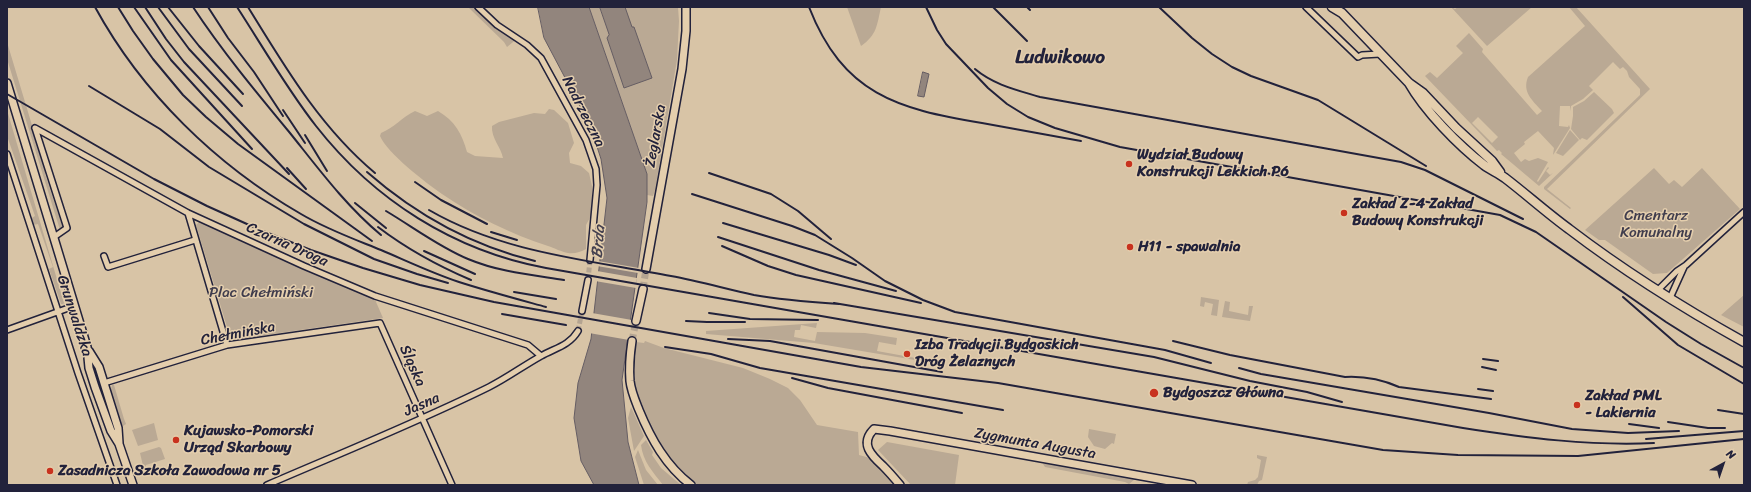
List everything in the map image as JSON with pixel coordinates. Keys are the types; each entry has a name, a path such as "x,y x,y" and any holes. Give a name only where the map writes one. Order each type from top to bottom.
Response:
{"main road":[{"path":"1332,7 1340,10 1409,83 1418,98 1451,134 1485,166 1504,178 1569,230 1670,298 1744,342"}],"street":[{"name":"Nadrzeczna","path":"478,7 497,25 527,45 541,58 586,140 596,169 597,185 590,260"},
{"name":"Żeglarska","path":"646,269 682,69 686,31 686,7"},
{"path":"1306,7 1358,57 1362,55 1380,54"},
{"name":"Grunwaldzka","path":"7,83 74,306 88,349 99,367 118,428 119,444"},
{"name":"Czarna Droga","path":"54,237 67,228 35,128 188,213 234,235 366,292 528,345 541,356"},
{"name":"Grunwaldzka","path":"7,154 117,485"},
{"path":"1658,290 1676,271 1686,265 1744,212"},
{"path":"188,213 227,345"},
{"path":"104,256 108,267 195,240"},
{"path":"1670,298 1686,265"},
{"path":"582,311 588,280"},
{"path":"636,321 642,289"},
{"path":"7,330 74,306"},
{"name":"Chełmińska","path":"104,383 227,345 380,323"},
{"name":"Śląska","path":"380,323 452,485"},
{"name":"Jasna","path":"267,485 422,418 490,386 541,356 568,343 578,331"},
{"path":"632,341 629,366 630,381 637,405 650,434 665,459 691,485"},
{"name":"Grunwaldzka","path":"88,349 89,368 111,431 119,444 133,485"},
{"name":"Zygmunta Augusta","path":"900,485 869,453 868,441 870,434 874,430 890,431 1192,485"}],"green space":[{"path":"468,7 479,7 497,24 518,38 507,47 504,42"},
{"path":"589,7 678,7 679,21 677,60 653,196 647,195 647,174"},
{"path":"847,7 881,7 876,29 870,38 861,46"},
{"path":"1451,7 1455,9 1458,7 1532,7 1487,46"},
{"path":"1569,7 1576,7 1650,89 1547,189 1571,208 1570,209 1544,189 1544,187 1640,95 1640,89 1629,77 1627,71 1623,67 1620,69 1613,62 1589,86 1593,90 1583,99 1571,106 1571,111 1570,106 1560,106 1559,126 1568,127 1569,125 1570,128 1553,155 1554,148 1538,131 1524,142 1525,144 1514,153 1521,162 1525,159 1529,161 1538,158 1548,162 1537,181 1538,182 1548,167 1549,168 1546,171 1550,175 1553,173 1539,186 1501,154 1502,153 1499,150 1497,151 1425,76 1430,72 1437,78 1463,53 1456,46 1469,33 1483,49 1482,52 1537,115 1542,111 1529,96 1526,87 1528,77 1585,26","holes":["1478,117 1498,137 1492,143 1472,123"]},
{"path":"7,42 46,172 45,174 63,228 60,230 7,59"},
{"path":"1594,92 1612,109 1614,113 1587,140 1582,138 1580,140 1571,129 1573,107 1584,101"},
{"path":"549,109 554,110 568,123 574,143 569,153 570,163 581,166 589,173 592,186 592,214 586,225 586,249 575,253 563,252 520,236 467,210 442,194 408,167 391,151 380,136 381,133 415,111 427,116 438,111 449,119 457,128 463,139 467,152 475,156 503,158 493,135 492,126 499,122 534,113 545,114"},
{"path":"7,110 64,303 63,304 61,304 49,269 53,267 38,224 33,225 30,219 35,216 7,136"},
{"path":"1570,130 1579,140 1563,156 1556,153"},
{"name":"Cmentarz Komunalny","path":"1654,168 1669,184 1674,180 1682,187 1702,168 1740,209 1667,273 1653,274 1605,240 1599,240 1585,230"},
{"name":"Plac Chełmiński","path":"200,221 373,295 383,318 231,340 196,225"},
{"path":"1744,295 1744,327 1721,315"},
{"path":"1201,297 1219,300 1217,316 1211,315 1213,304 1205,302 1204,307 1200,306"},
{"path":"1225,301 1230,302 1229,311 1248,315 1249,306 1253,306 1250,321 1222,317"},
{"path":"817,323 816,328 801,325 800,330 795,330 794,337 815,341 817,332 865,333 897,338 896,345 879,342 877,351 921,359 921,361 814,343 706,334 706,331"},
{"path":"645,341 664,348 743,368 788,388 800,400 817,425 858,432 859,455 870,458 896,485 698,485 679,468 661,444 641,406 635,383 634,353 636,342 644,343"},
{"path":"112,385 114,385 126,424 123,426 120,423 110,392"},
{"path":"631,407 644,436 634,451 628,418"},
{"path":"154,423 158,440 138,446 132,430"},
{"path":"1089,429 1116,434 1114,444 1112,443 1105,449 1094,446 1088,437"},
{"path":"646,440 653,452 652,455 661,468 681,485 663,485 656,476 646,462 642,451 641,445"},
{"path":"887,442 959,455 955,485 911,485 878,450"},
{"path":"159,447 161,448 165,459 146,465 144,470 140,453"},
{"path":"638,450 646,470 658,485 644,485 635,457"},
{"path":"1257,455 1267,457 1262,480 1259,481 1257,485 1247,485 1248,482 1255,480 1258,477 1261,460 1257,458"},
{"path":"1046,463 1135,479 1129,484 1045,467 1043,464"}],"shaded area":[{"path":"538,7 589,7 647,174 647,202 622,380 628,442 639,485 594,485 581,461 574,418 578,383 591,339 607,198 601,159 590,125 544,38"},
{"path":"600,7 625,7 632,27 634,27 652,78 624,88 607,38 609,35"},
{"path":"923,72 929,74 924,97 918,96"}],"pier":[{"path":"598,261 639,268 638,273 597,266"},
{"path":"597,271 637,278 636,288 595,281"},
{"path":"592,313 632,320 629,340 589,333"}],"tunnel":[{"path":"588,280 590,260"},
{"path":"643,289 646,269"},
{"path":"578,331 582,311"},
{"path":"632,341 636,321"}],"railway":[{"path":"95,7 114,39 135,69 158,97 211,150 270,195 301,214 340,234 429,271 502,295 546,307"},
{"path":"118,7 153,59 183,95 206,117 238,144 372,241"},
{"path":"134,7 171,60 252,149"},
{"path":"145,7 166,39 184,62 289,174"},
{"path":"158,7 189,49 242,106"},
{"path":"168,7 199,46 243,94"},
{"path":"193,7 240,71 322,173 356,212 381,235"},
{"path":"208,7 283,116"},
{"path":"237,7 305,112 339,153 363,177 390,199 418,218 448,235 479,249 512,260 546,268 1463,428 1510,435 1582,442 1630,444 1654,443"},
{"path":"248,7 290,74 320,116 355,155 375,173"},
{"path":"809,7 823,36 838,60 856,78 876,92 899,103 952,118 1081,141"},
{"path":"926,7 937,30 946,44 988,88 1007,104 1028,117 1055,128 1120,147 1500,215 1536,232 1666,322 1744,368"},
{"path":"993,7 1027,41"},
{"path":"1027,7 1030,10"},
{"path":"1159,7 1192,38 1212,54 1232,67 1251,76 1318,100 1426,166"},
{"path":"975,69 982,75 998,83 1040,97 1401,162 1425,170 1523,219"},
{"path":"89,86 160,129 209,167 304,224 374,259 448,283"},
{"path":"7,94 154,179 207,206 258,229 311,250 363,268 420,285 494,302 861,367 998,383 1383,450 1458,455 1578,456 1744,439"},
{"path":"283,110 305,143"},
{"path":"305,135 327,171"},
{"path":"287,168 306,189"},
{"path":"367,172 405,202 446,227 489,247 535,261"},
{"path":"709,173 771,194 798,211 831,239"},
{"path":"415,182 441,200 487,224"},
{"path":"692,194 792,226 815,235 885,281 923,300 955,312 1165,350 1211,363"},
{"path":"355,203 386,228"},
{"path":"429,210 457,225 516,246 681,278 754,295 786,300 839,304"},
{"path":"386,211 436,243 468,259 504,270 564,280"},
{"path":"723,223 829,255 856,265"},
{"path":"378,227 400,243 447,269 471,280"},
{"path":"491,232 517,240"},
{"path":"718,237 819,270 896,291"},
{"path":"722,246 768,266 796,275 921,303"},
{"path":"424,251 475,274"},
{"path":"514,292 556,299"},
{"path":"1623,297 1678,345 1744,384"},
{"path":"834,303 1154,357 1250,381 1307,392 1342,402"},
{"path":"709,313 750,319 818,320"},
{"path":"502,314 566,325"},
{"path":"686,321 745,322"},
{"path":"728,339 770,341 942,372"},
{"path":"1173,341 1230,355 1345,377 1373,379 1399,387 1491,399"},
{"path":"665,347 711,354 760,368 1003,410"},
{"path":"1483,359 1498,361"},
{"path":"1482,367 1496,370"},
{"path":"1239,368 1261,374 1489,413 1572,429 1628,433 1679,431"},
{"path":"792,378 828,388 962,413"},
{"path":"1478,389 1493,391"},
{"path":"1718,410 1744,414"},
{"path":"1668,422 1708,428 1725,428"},
{"path":"1629,424 1659,428"},
{"path":"1646,439 1744,431"}],"place":[{"name":"Wydział Budowy Konstrukcji Lekkich P6","path":"1129,164"},
{"name":"Zakład Z-4 Zakład Budowy Konstrukcji","path":"1344,213"},
{"name":"H11 - spawalnia","path":"1130,247"},
{"name":"Izba Tradycji Bydgoskich Dróg Żelaznych","path":"907,354"},
{"name":"Bydgoszcz Główna","path":"1154,393"},
{"name":"Zakład PML - Lakiernia","path":"1577,405"},
{"name":"Kujawsko-Pomorski Urząd Skarbowy","path":"176,440"},
{"name":"Zasadnicza Szkoła Zawodowa nr 5","path":"50,471"}],"district":[{"name":"Ludwikowo","path":"1060,58"}],"water label":[{"name":"Brda","path":"599,242"}]}
